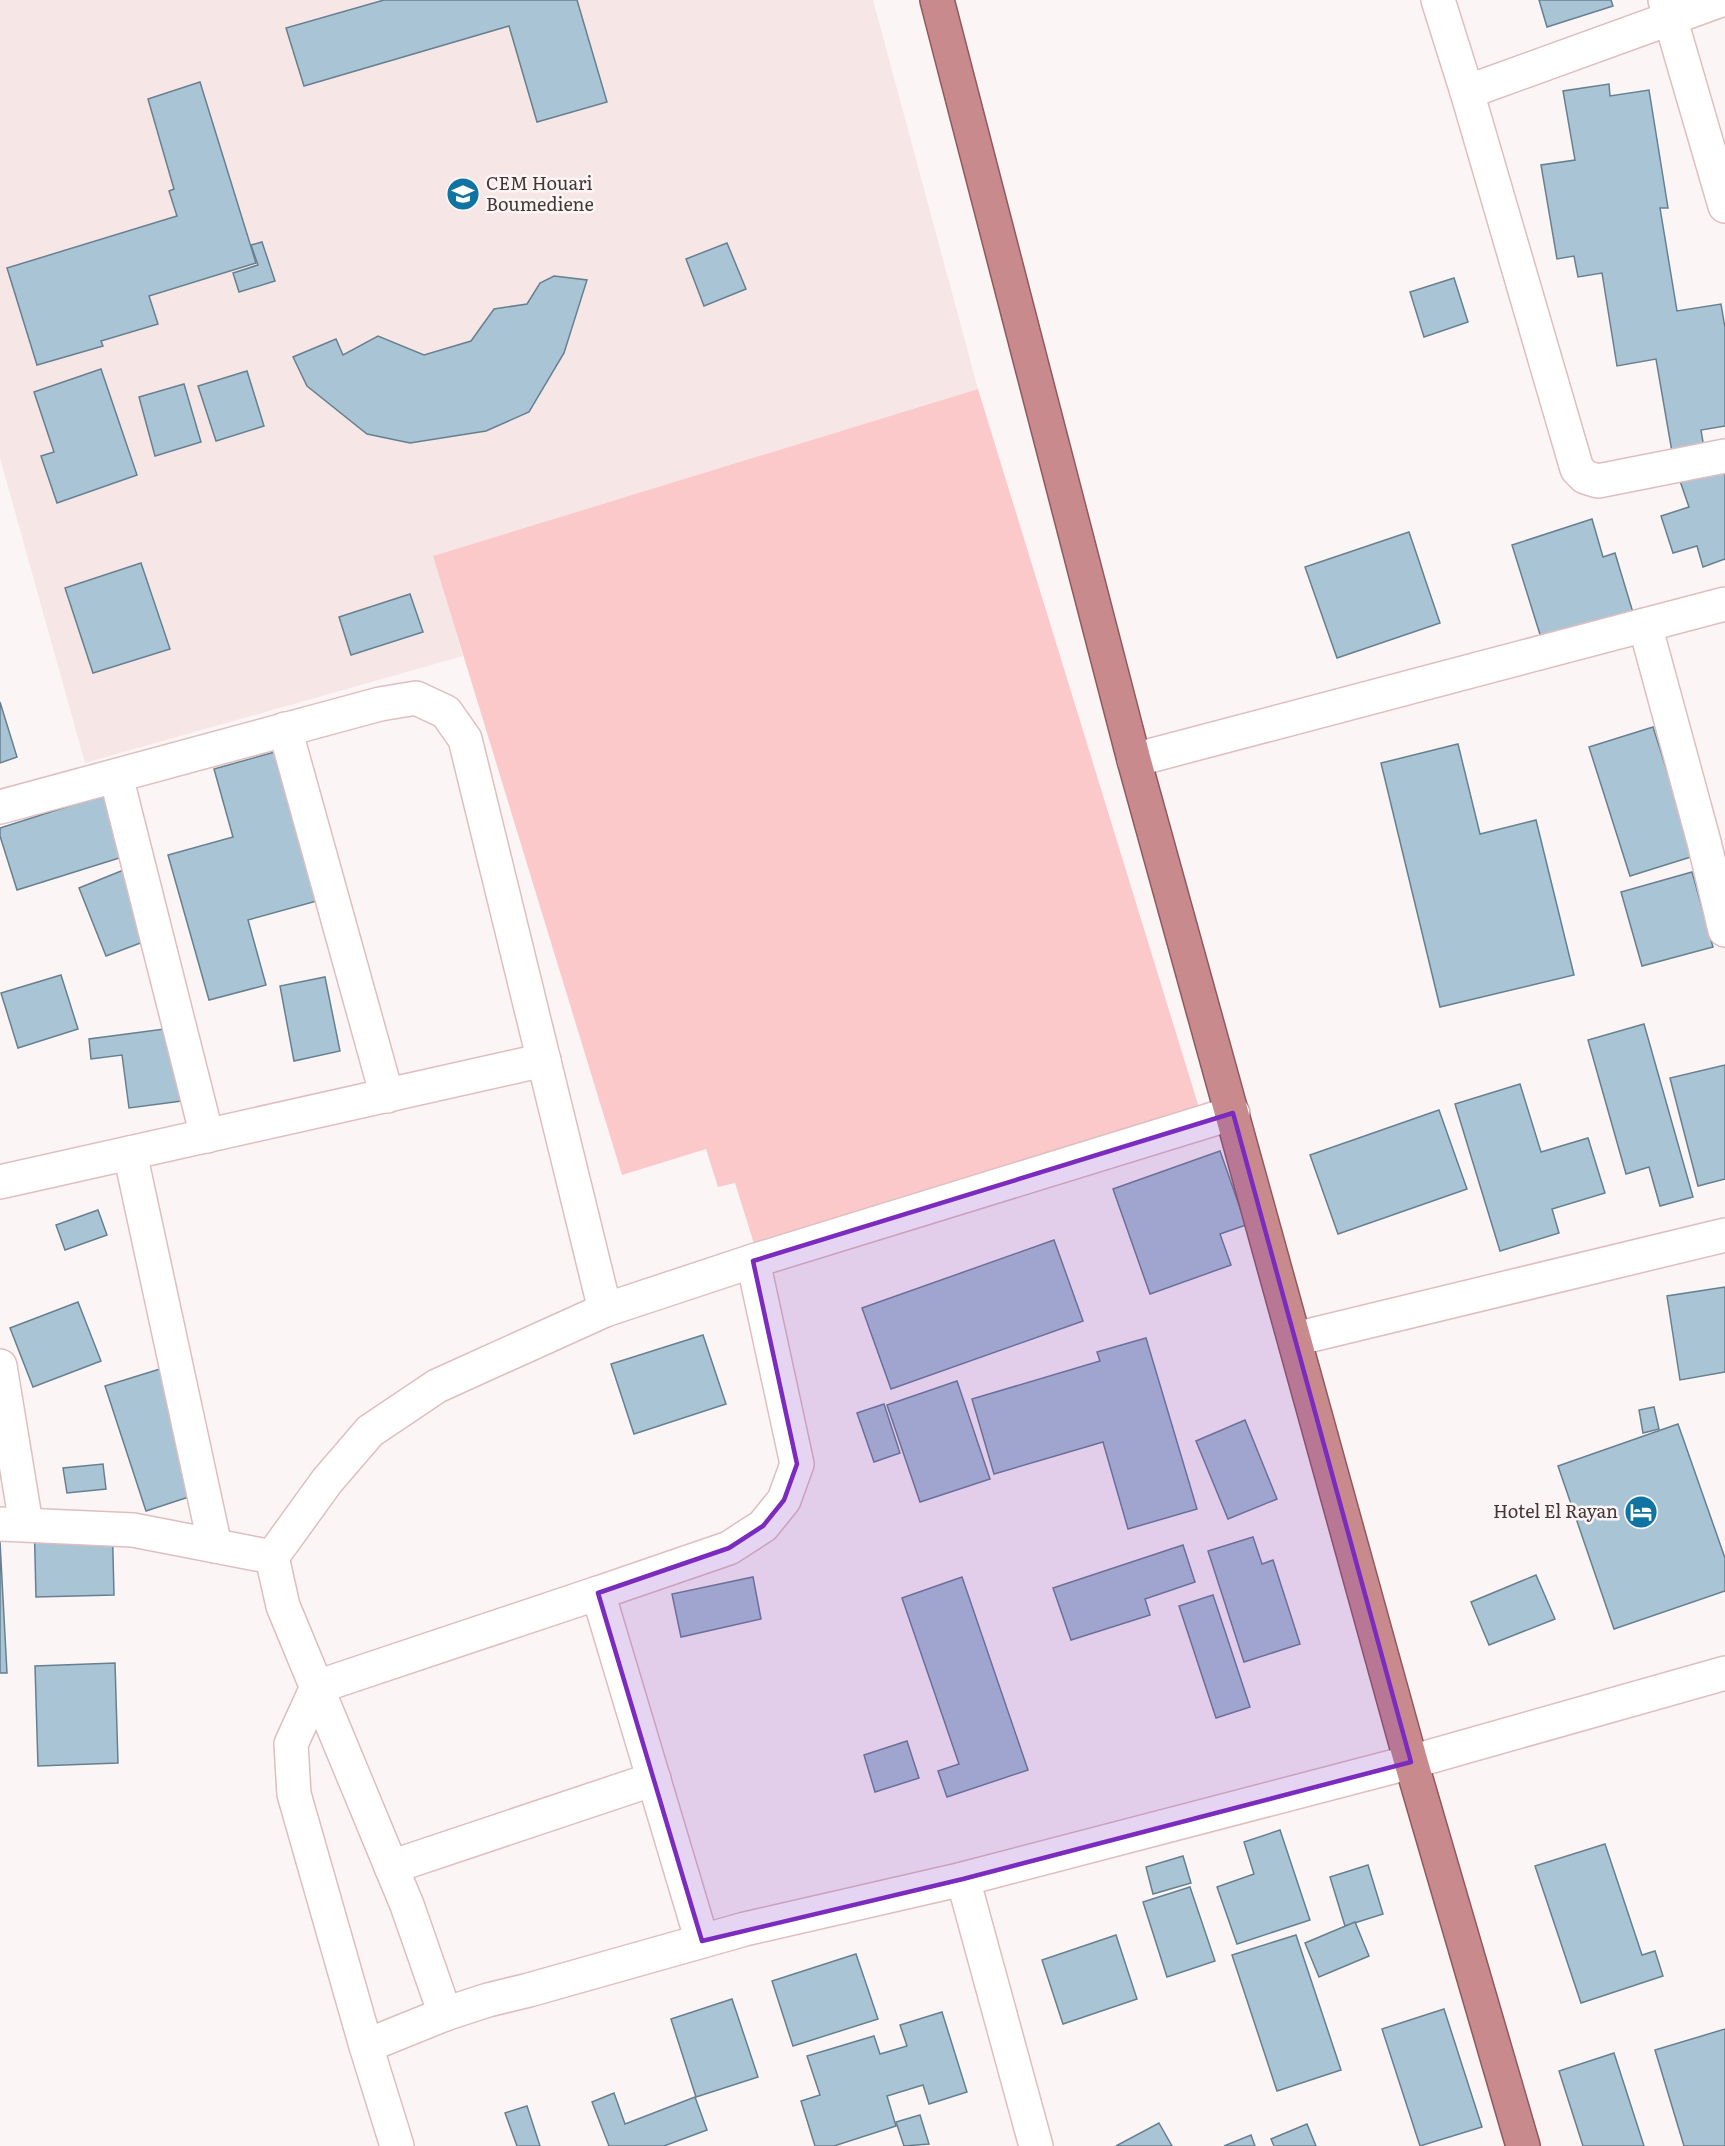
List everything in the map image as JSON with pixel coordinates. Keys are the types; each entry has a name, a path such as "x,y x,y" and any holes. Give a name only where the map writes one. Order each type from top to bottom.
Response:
{"highway":[{"path":"937,0 1134,760 1411,1762 1523,2146"}],"street":[{"path":"1438,0 1577,469 1585,477 1598,481 1725,456"},
{"path":"1467,93 1668,9 1721,0"},
{"path":"1668,9 1725,206"},
{"path":"1134,760 1725,604"},
{"path":"1645,625 1714,839 1725,930"},
{"path":"0,807 380,704 416,698 446,712 465,738 605,1310"},
{"path":"285,729 387,1096"},
{"path":"116,776 207,1136"},
{"path":"0,1182 544,1060"},
{"path":"445,2014 407,1905 284,1606 272,1557 327,1481 369,1431 437,1386 605,1310 753,1261 1233,1113"},
{"path":"130,1153 215,1546"},
{"path":"1295,1339 1725,1235"},
{"path":"397,2146 294,1794 291,1744 317,1687 729,1548 763,1526 784,1500 797,1464 753,1261"},
{"path":"0,1366 13,1524 134,1530 272,1557"},
{"path":"598,1593 702,1941"},
{"path":"366,2046 445,2014 488,2000 702,1941 839,1906 963,1879 1411,1762 1725,1673"},
{"path":"391,1867 654,1779"},
{"path":"963,1879 1036,2146"}],"highlighted area":[{"path":"1233,1113 1411,1762 963,1879 702,1941 598,1593 729,1548 763,1526 784,1500 797,1464 753,1261"}],"shaded area":[{"name":"CEM Houari Boumediene","path":"0,0 873,0 978,389 434,556 463,656 85,763 0,458"},
{"path":"978,389 1200,1111 755,1247 735,1183 718,1187 706,1149 622,1175 433,556"}],"building":[{"path":"384,0 577,0 607,102 537,122 509,26 304,86 286,28"},
{"path":"1539,0 1611,0 1613,6 1547,27"},
{"path":"200,82 256,263 149,296 158,324 101,341 103,346 37,365 7,268 177,216 169,191 174,189 148,99"},
{"path":"1609,84 1610,96 1649,90 1668,208 1660,208 1677,311 1721,304 1725,328 1725,426 1701,430 1704,448 1672,452 1656,359 1617,366 1602,273 1578,277 1574,256 1557,259 1541,165 1575,160 1563,91"},
{"path":"262,242 275,281 239,292 233,273 258,265 251,245"},
{"path":"727,243 746,289 704,306 686,259"},
{"path":"554,276 587,280 564,353 529,412 486,431 410,443 367,434 307,386 293,357 336,339 343,355 378,336 424,355 471,341 494,309 527,304 540,283"},
{"path":"1454,278 1468,322 1424,337 1410,292"},
{"path":"101,369 137,475 57,503 41,456 54,452 34,392"},
{"path":"247,371 264,426 216,441 198,386"},
{"path":"184,384 201,442 155,456 139,397"},
{"path":"1725,466 1725,559 1703,567 1697,546 1673,553 1661,516 1689,507 1680,481"},
{"path":"1592,519 1603,557 1615,553 1634,616 1543,644 1512,545"},
{"path":"1409,532 1440,623 1337,658 1305,567"},
{"path":"141,563 170,649 93,673 65,588"},
{"path":"410,594 423,632 351,655 339,617"},
{"path":"0,702 17,757 0,763"},
{"path":"1653,727 1694,856 1630,876 1589,747"},
{"path":"1458,744 1480,834 1536,820 1574,975 1440,1007 1381,763"},
{"path":"282,750 324,899 248,920 266,985 209,1000 168,855 233,837 214,769"},
{"path":"113,792 132,854 17,890 0,836 0,828"},
{"path":"131,867 159,936 106,956 79,888"},
{"path":"1692,872 1713,947 1642,966 1621,892"},
{"path":"61,975 78,1029 18,1048 1,993"},
{"path":"325,977 340,1051 294,1061 280,986"},
{"path":"1644,1024 1693,1197 1660,1206 1649,1167 1626,1174 1588,1040"},
{"path":"187,1026 197,1099 129,1108 122,1055 91,1059 89,1039"},
{"path":"1725,1065 1725,1179 1698,1186 1670,1078"},
{"path":"1520,1084 1541,1152 1588,1138 1605,1193 1552,1209 1559,1233 1500,1251 1455,1104"},
{"path":"1439,1110 1467,1189 1338,1234 1310,1155"},
{"path":"1220,1151 1246,1225 1220,1234 1231,1265 1150,1294 1113,1189"},
{"path":"98,1210 107,1235 65,1250 56,1225"},
{"path":"1054,1240 1083,1321 891,1389 862,1308"},
{"path":"1725,1287 1725,1372 1680,1380 1667,1296"},
{"path":"78,1302 101,1361 33,1387 10,1328"},
{"path":"703,1335 726,1404 634,1434 611,1364"},
{"path":"1146,1338 1197,1509 1128,1529 1103,1442 994,1474 972,1399 1100,1361 1097,1352"},
{"path":"160,1369 201,1493 146,1511 105,1386"},
{"path":"957,1381 990,1479 920,1502 887,1405"},
{"path":"884,1404 900,1453 874,1462 857,1413"},
{"path":"1654,1407 1659,1429 1643,1433 1639,1410"},
{"path":"1245,1420 1277,1499 1228,1519 1196,1441"},
{"name":"Hotel El Rayan","path":"1678,1424 1725,1558 1725,1591 1614,1629 1558,1466"},
{"path":"103,1464 106,1489 67,1493 63,1468"},
{"path":"112,1514 114,1595 36,1597 34,1516"},
{"path":"1253,1537 1262,1564 1273,1560 1300,1644 1244,1662 1208,1551"},
{"path":"0,1542 7,1673 0,1673"},
{"path":"1183,1545 1195,1582 1145,1599 1150,1615 1071,1640 1053,1588"},
{"path":"1536,1575 1555,1619 1489,1645 1471,1602"},
{"path":"753,1577 761,1619 681,1637 672,1594"},
{"path":"962,1577 1028,1770 947,1797 938,1771 959,1764 902,1598"},
{"path":"1213,1595 1250,1707 1216,1718 1179,1606"},
{"path":"115,1663 118,1763 38,1766 35,1666"},
{"path":"907,1741 919,1778 875,1792 864,1755"},
{"path":"1280,1830 1310,1920 1237,1944 1217,1887 1254,1874 1244,1842"},
{"path":"1605,1844 1642,1955 1655,1951 1663,1976 1581,2003 1535,1866"},
{"path":"1183,1856 1191,1883 1153,1894 1146,1867"},
{"path":"1368,1865 1383,1914 1345,1926 1330,1877"},
{"path":"1190,1887 1215,1961 1167,1977 1143,1902"},
{"path":"1355,1922 1369,1956 1319,1977 1305,1943"},
{"path":"1116,1935 1137,1999 1063,2024 1042,1960"},
{"path":"1296,1935 1341,2070 1277,2091 1232,1955"},
{"path":"856,1954 878,2019 793,2046 772,1981"},
{"path":"732,1999 758,2077 696,2097 671,2019"},
{"path":"1444,2009 1482,2127 1420,2146 1382,2029"},
{"path":"942,2012 967,2092 929,2104 923,2085 887,2096 896,2126 834,2146 815,2146 801,2101 820,2095 807,2056 874,2036 880,2054 907,2046 900,2025"},
{"path":"1725,2029 1725,2146 1684,2146 1655,2050"},
{"path":"1614,2053 1644,2146 1583,2146 1559,2071"},
{"path":"614,2093 625,2124 695,2097 707,2130 664,2146 609,2146 592,2102"},
{"path":"527,2106 540,2146 517,2146 505,2113"},
{"path":"920,2115 929,2144 904,2146 896,2122"},
{"path":"1159,2123 1172,2146 1116,2146"},
{"path":"1307,2124 1316,2146 1274,2146 1271,2139"},
{"path":"1251,2135 1255,2146 1224,2146"}],"place":[{"name":"CEM Houari Boumediene","path":"463,194"},
{"name":"Hotel El Rayan","path":"1641,1512"}]}
